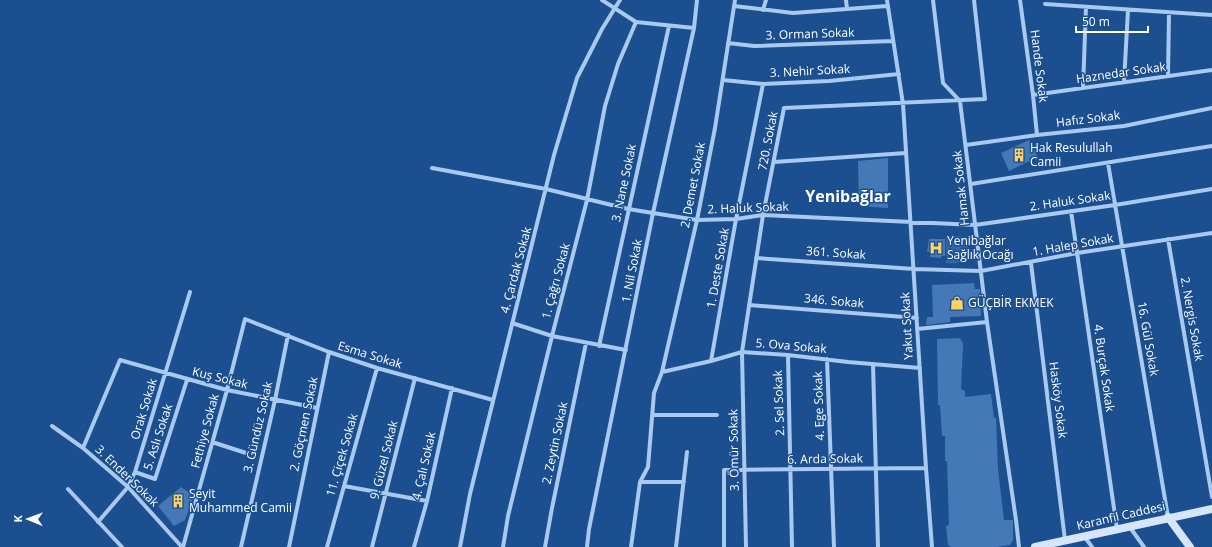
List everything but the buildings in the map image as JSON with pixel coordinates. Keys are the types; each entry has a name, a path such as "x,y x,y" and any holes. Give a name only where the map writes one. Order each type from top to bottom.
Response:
{"street":[{"path":"602,0 636,22 694,28"},
{"name":"4. Çardak Sokak","path":"460,547 470,494 554,155 577,78 602,29 620,0"},
{"name":"1. Nil Sokak","path":"587,547 589,529 653,213 694,28 697,0"},
{"name":"2. Demet Sokak","path":"631,547 640,482 648,467 654,393 662,372 697,220 723,80 735,0"},
{"path":"763,10 766,0"},
{"path":"846,0 847,9"},
{"name":"Yakut Sokak","path":"887,0 903,104 932,547"},
{"path":"933,0 943,83 960,101"},
{"name":"720. Sokak","path":"742,352 763,215 784,108 903,104 985,99 974,0"},
{"name":"Hande Sokak","path":"1020,0 1037,135"},
{"path":"1069,0 1069,6"},
{"path":"1046,4 1212,15"},
{"path":"734,6 793,13 887,6"},
{"path":"1083,88 1086,7"},
{"path":"1124,82 1128,10"},
{"path":"1168,76 1169,13"},
{"name":"1. Çağrı Sokak","path":"503,547 508,516 587,200 605,106 618,64 636,22"},
{"name":"3. Nane Sokak","path":"599,346 669,26"},
{"name":"3. Orman Sokak","path":"728,42 754,46 893,41"},
{"name":"Haznedar Sokak","path":"1033,95 1212,70"},
{"name":"3. Nehir Sokak","path":"723,80 763,84 829,81 899,74"},
{"name":"1. Deste Sokak","path":"711,361 736,219 763,84"},
{"name":"Hamak Sokak","path":"960,101 987,322 1019,547"},
{"name":"Hafız Sokak","path":"966,145 1037,135 1124,126 1212,108"},
{"path":"971,184 1212,146"},
{"path":"774,162 906,153"},
{"name":"16. Gül Sokak","path":"1108,163 1168,517"},
{"name":"2. Haluk Sokak","path":"432,168 546,189 628,209 697,220 736,219 763,215 975,225 1115,205 1212,189"},
{"name":"4. Burçak Sokak","path":"1071,211 1117,529"},
{"name":"1. Halep Sokak","path":"914,269 981,271 1031,263 1077,253 1212,233"},
{"name":"2. Nergis Sokak","path":"1168,239 1212,497"},
{"name":"361. Sokak","path":"756,258 914,269"},
{"name":"Hasköy Sokak","path":"1031,263 1066,540"},
{"name":"Orak Sokak","path":"98,522 128,487 135,472 190,292"},
{"name":"346. Sokak","path":"749,305 917,318"},
{"name":"Esma Sokak","path":"245,319 329,352 377,368 493,400"},
{"name":"Fethiye Sokak","path":"182,547 227,390 245,319"},
{"path":"918,329 987,322"},
{"path":"512,323 552,336 626,350"},
{"name":"3. Gündüz Sokak","path":"241,547 275,400 288,336"},
{"name":"2. Zeytin Sokak","path":"545,547 586,343"},
{"name":"2. Göçmen Sokak","path":"289,547 329,352"},
{"name":"5. Ova Sokak","path":"662,372 711,361 742,352 920,368"},
{"name":"3. Ömür Sokak","path":"742,352 746,547"},
{"name":"2. Sel Sokak","path":"788,355 792,547"},
{"name":"Kuş Sokak","path":"84,448 120,360 165,374 227,390 317,408"},
{"name":"4. Ege Sokak","path":"827,360 834,547"},
{"path":"872,364 878,547"},
{"name":"11. Çiçek Sokak","path":"328,547 377,368"},
{"name":"9. Güzel Sokak","path":"372,547 415,378"},
{"name":"5. Aslı Sokak","path":"135,472 155,479 187,380"},
{"name":"4. Çalı Sokak","path":"414,547 427,501 452,388"},
{"path":"652,415 717,415"},
{"name":"3. Ender Sokak","path":"52,426 84,448 128,487 182,547"},
{"path":"212,442 246,453"},
{"path":"676,547 687,452"},
{"name":"6. Arda Sokak","path":"724,547 724,470 926,468"},
{"path":"640,482 684,482"},
{"path":"344,486 427,501"},
{"path":"68,489 122,547"},
{"name":"Karanfil Caddesi","path":"1035,547 1168,517 1212,509"},
{"path":"1168,517 1190,547"},
{"path":"1129,526 1144,547"},
{"path":"1084,536 1092,547"}],"shaded area":[{"path":"946,236 960,236 966,238 968,256 963,262 946,263"}],"place":[{"name":"Hak Resulullah Camii","path":"1019,155"},
{"name":"Yenibağlar Sağlık Ocağı","path":"936,248"},
{"name":"GÜÇBİR EKMEK","path":"957,303"},
{"name":"Seyit Muhammed Camii","path":"178,501"}],"district":[{"name":"Yenibağlar","path":"848,196"}]}
